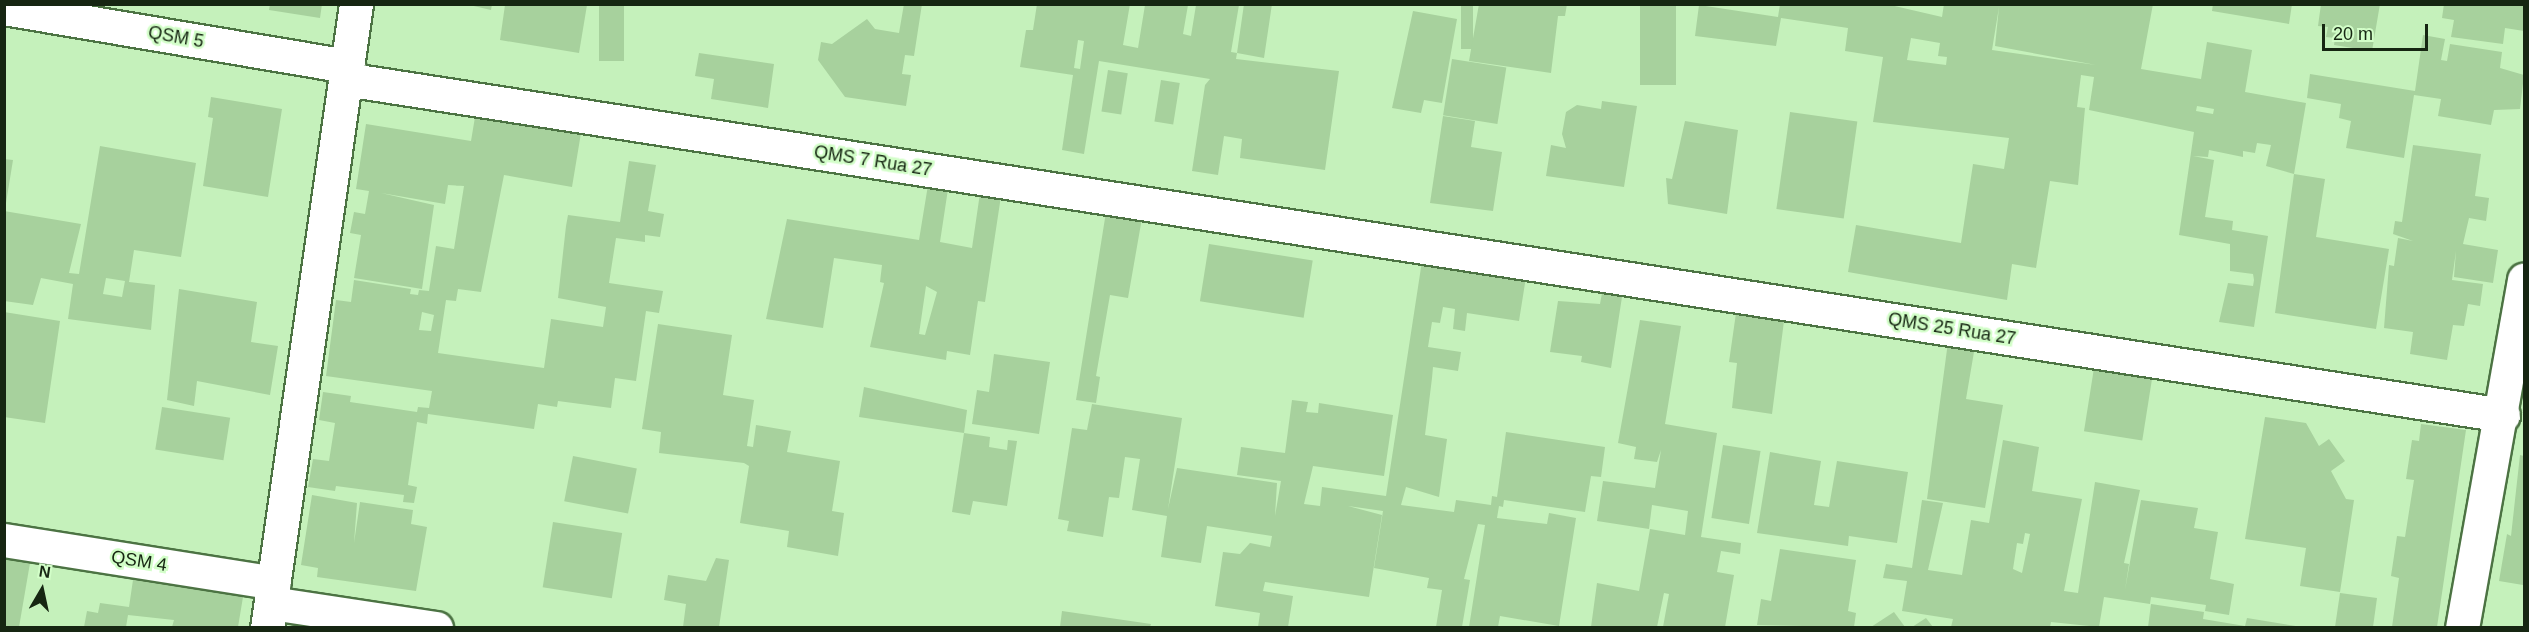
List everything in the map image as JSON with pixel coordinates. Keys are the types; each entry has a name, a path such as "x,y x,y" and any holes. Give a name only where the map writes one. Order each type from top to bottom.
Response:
{"street":[{"path":"271,604 356,4"},
{"name":"QSM 5","path":"4,8 347,72"},
{"name":"QMS 7 Rua 27","path":"347,72 1401,243"},
{"name":"QMS 25 Rua 27","path":"1401,243 2503,415"},
{"path":"2462,627 2503,415 2524,279"},
{"name":"QSM 4","path":"4,540 271,604 436,627"}],"building":[{"path":"270,4 322,4 320,18 269,10"},
{"path":"465,4 492,4 491,10"},
{"path":"599,4 624,4 624,61 599,61"},
{"path":"904,4 922,4 914,56 905,55 902,74 911,75 906,106 845,97 818,60 821,42 832,44 867,19 875,29 899,33"},
{"path":"1037,4 1130,4 1123,45 1138,48 1145,5 1188,5 1183,34 1191,36 1196,5 1239,5 1231,52 1237,53 1236,59 1339,71 1325,170 1240,158 1242,139 1224,136 1218,175 1192,171 1205,85 1210,79 1099,61 1084,154 1062,150 1073,75 1020,67 1026,30 1033,30","holes":["1078,40 1084,41 1080,69 1074,68"]},
{"path":"1244,4 1272,4 1264,58 1237,53"},
{"path":"1461,4 1473,4 1473,49 1461,49"},
{"path":"1479,4 1567,4 1565,16 1558,16 1551,73 1469,61"},
{"path":"1640,4 1676,4 1676,85 1640,85"},
{"path":"1780,4 1886,4 1942,17 1944,4 2153,4 2141,69 2201,79 2207,42 2252,50 2245,92 2306,103 2294,174 2266,166 2271,145 2257,143 2255,153 2243,151 2243,157 2209,150 2208,157 2193,156 2214,160 2205,217 2233,221 2232,230 2268,236 2254,327 2219,322 2228,283 2253,286 2254,280 2253,274 2230,271 2230,244 2179,235 2194,132 2089,110 2094,77 2081,75 2077,107 2085,108 2078,185 2050,181 2036,268 2012,264 2007,300 1848,272 1856,225 1961,243 1973,164 2004,169 2009,138 1873,122 1883,57 1845,51 1848,28 1781,18 1776,46 1695,36 1699,5 1778,17","holes":["1999,7 1995,46 2096,65 1992,50","1911,38 1940,43 1938,56 1947,57 1946,65 1907,60","2197,106 2214,109 2213,114 2196,111"]},
{"path":"2213,4 2292,4 2289,24 2212,11"},
{"path":"2321,4 2380,4 2372,51 2334,45 2335,38 2326,37 2328,27 2318,26"},
{"path":"2444,4 2524,4 2524,31 2505,28 2503,44 2451,37 2454,20 2442,18"},
{"path":"505,5 587,5 579,53 500,40"},
{"path":"1413,11 1457,19 1442,103 1424,100 1421,113 1392,108"},
{"path":"2423,35 2445,39 2441,60 2447,61 2450,44 2502,52 2500,68 2524,75 2520,109 2494,110 2491,125 2438,116 2441,99 2414,95 2404,158 2346,148 2351,121 2339,118 2341,104 2307,98 2310,74 2415,91"},
{"path":"699,53 774,64 768,108 711,99 714,79 695,76"},
{"path":"1452,59 1506,68 1497,124 1443,115"},
{"path":"1108,70 1128,73 1121,115 1101,111"},
{"path":"1161,80 1180,83 1173,124 1154,121"},
{"path":"211,97 282,109 268,197 203,186 213,118 208,117"},
{"path":"1602,101 1637,106 1624,187 1546,176 1551,145 1566,148 1562,134 1566,112 1577,105 1601,109"},
{"path":"1790,112 1857,121 1844,219 1776,209"},
{"path":"1443,116 1475,121 1471,147 1502,152 1493,211 1430,203"},
{"path":"475,117 581,133 572,187 504,175 481,292 458,289 456,301 446,300 438,353 544,368 551,319 603,327 606,307 558,298 566,226 568,215 620,222 629,161 656,165 648,211 664,214 660,237 645,235 645,242 616,238 609,283 663,291 659,313 646,311 636,381 615,378 611,408 558,401 557,407 538,404 534,429 428,414 427,424 417,422 408,485 417,487 414,503 403,502 404,495 336,486 335,491 308,487 313,459 329,461 335,423 319,420 323,392 351,396 350,402 417,412 418,407 429,408 432,391 326,376 336,300 351,302 354,280 411,289 410,294 418,295 419,290 429,291 436,246 454,249 464,186 448,185 445,204 381,193 434,205 422,289 354,278 361,235 350,233 354,212 365,214 369,191 356,189 366,124 471,141","holes":["422,312 434,315 431,331 419,330"]},
{"path":"1685,121 1738,130 1727,214 1668,204 1666,178 1672,179"},
{"path":"2413,145 2481,154 2475,196 2489,198 2486,221 2469,218 2463,244 2498,250 2493,283 2454,277 2456,251 2452,280 2483,284 2480,306 2468,304 2464,326 2453,325 2447,360 2410,354 2413,332 2384,328 2389,265 2394,266 2398,238 2413,241 2393,234 2395,221 2402,222"},
{"path":"100,146 196,163 181,257 134,250 129,282 155,285 151,330 68,319 73,284 41,278 33,305 4,301 4,211 81,224 69,273 79,274","holes":["106,278 125,281 122,297 103,294"]},
{"path":"4,159 13,160 6,203 4,202"},
{"path":"2294,174 2325,179 2316,237 2389,249 2376,329 2275,313"},
{"path":"928,185 948,189 940,242 972,248 980,193 1001,196 985,302 978,301 970,355 947,351 946,360 870,347 884,283 880,282 882,265 834,258 823,328 766,319 787,219 919,240","holes":["926,286 937,292 925,335 919,334"]},
{"path":"1106,212 1142,218 1128,298 1110,295 1096,376 1100,377 1096,403 1076,400"},
{"path":"1209,244 1313,260 1304,318 1200,301"},
{"path":"1422,261 1526,277 1519,321 1467,313 1465,331 1453,329 1455,309 1443,307 1440,323 1432,322 1428,347 1461,352 1458,371 1433,367 1425,435 1447,439 1439,497 1406,487 1401,505 1454,512 1456,500 1491,505 1492,496 1497,497 1506,432 1605,447 1601,477 1591,476 1585,512 1504,500 1503,507 1499,506 1497,518 1547,524 1549,513 1576,518 1559,626 1500,616 1498,627 1469,627 1485,525 1478,524 1480,516 1464,579 1470,580 1462,627 1436,627 1442,590 1427,588 1429,578 1374,568 1383,511 1348,506 1382,515 1369,597 1265,582 1263,591 1293,596 1288,627 1258,627 1260,613 1215,606 1223,552 1240,554 1250,543 1270,547 1272,536 1207,526 1201,563 1161,557 1167,516 1132,510 1140,459 1125,457 1119,498 1109,497 1103,537 1067,531 1069,521 1058,519 1072,428 1087,430 1092,404 1182,418 1168,509 1177,468 1277,483 1275,516 1281,481 1237,475 1241,447 1285,453 1292,400 1308,402 1306,412 1318,413 1319,403 1393,415 1384,476 1313,466 1304,504 1320,506 1322,487 1386,496"},
{"path":"179,289 257,302 251,342 278,346 270,395 197,381 194,406 167,400"},
{"path":"1602,293 1622,297 1611,368 1581,362 1582,356 1550,352 1558,301 1600,304"},
{"path":"4,312 60,321 45,423 4,417"},
{"path":"1736,313 1784,321 1772,414 1732,408 1737,363 1729,362"},
{"path":"1640,320 1681,326 1665,424 1717,433 1701,537 1741,543 1740,554 1721,551 1717,572 1734,575 1725,627 1663,627 1669,594 1664,593 1657,627 1591,627 1597,583 1639,591 1650,529 1685,535 1688,511 1652,505 1649,529 1597,521 1603,481 1655,488 1661,450 1657,462 1634,459 1636,447 1618,443"},
{"path":"658,324 732,335 723,395 754,400 747,446 753,447 756,425 791,431 787,452 840,461 832,511 844,513 838,556 787,547 789,531 740,523 749,466 744,463 659,453 661,432 642,429"},
{"path":"1948,342 1975,346 1966,399 2003,405 1985,508 1927,499"},
{"path":"994,354 1050,362 1039,434 972,424 977,390 989,392"},
{"path":"2094,368 2152,377 2142,440 2084,431"},
{"path":"864,387 967,410 964,433 859,417"},
{"path":"162,407 230,418 223,460 155,449"},
{"path":"2265,417 2306,423 2319,446 2329,439 2345,461 2331,471 2346,499 2354,500 2340,592 2300,586 2306,548 2245,539"},
{"path":"2421,424 2466,430 2437,627 2392,627 2399,578 2391,576 2397,536 2405,537 2414,480 2406,479 2412,440 2419,441"},
{"path":"964,433 990,437 989,447 1007,450 1008,440 1017,441 1007,506 973,501 970,515 952,512"},
{"path":"2003,440 2039,447 2032,491 2082,499 2064,591 2078,593 2095,482 2140,490 2124,563 2129,564 2125,590 2141,500 2198,508 2194,528 2218,532 2210,579 2234,584 2229,615 2205,611 2206,605 2151,597 2150,604 2104,597 2099,627 2051,622 2050,627 1951,627 1953,619 1902,611 1907,581 1883,578 1886,564 1912,568 1922,500 1943,503 1928,570 1962,575 1971,520 1989,523","holes":["2025,533 2030,534 2022,573 2013,569 2017,543 2023,544"]},
{"path":"1723,445 1761,451 1749,524 1711,518"},
{"path":"1770,452 1821,461 1814,505 1829,507 1837,461 1908,472 1897,543 1849,536 1848,546 1757,533"},
{"path":"2520,455 2524,456 2523,585 2499,581 2507,534 2511,536"},
{"path":"573,456 637,468 628,514 564,501"},
{"path":"312,495 357,503 354,543 360,502 413,510 411,524 427,527 416,591 317,577 318,568 301,565"},
{"path":"553,522 622,533 612,598 543,587"},
{"path":"1780,549 1856,560 1848,611 1856,613 1854,627 1757,625 1761,599 1771,601"},
{"path":"4,558 30,563 19,627 4,627"},
{"path":"716,558 729,560 719,627 683,627 686,604 664,600 668,575 706,581"},
{"path":"133,580 243,597 238,627 172,627 174,620 128,615 126,627 84,627 87,611 98,613 100,603 129,607"},
{"path":"2340,593 2377,598 2373,627 2335,627"},
{"path":"2151,604 2204,612 2203,619 2245,626 2247,618 2302,627 2148,627"},
{"path":"1062,611 1151,624 1150,627 1060,627"},
{"path":"1894,612 1905,627 1871,627"},
{"path":"1926,618 1933,627 1912,627"}]}
